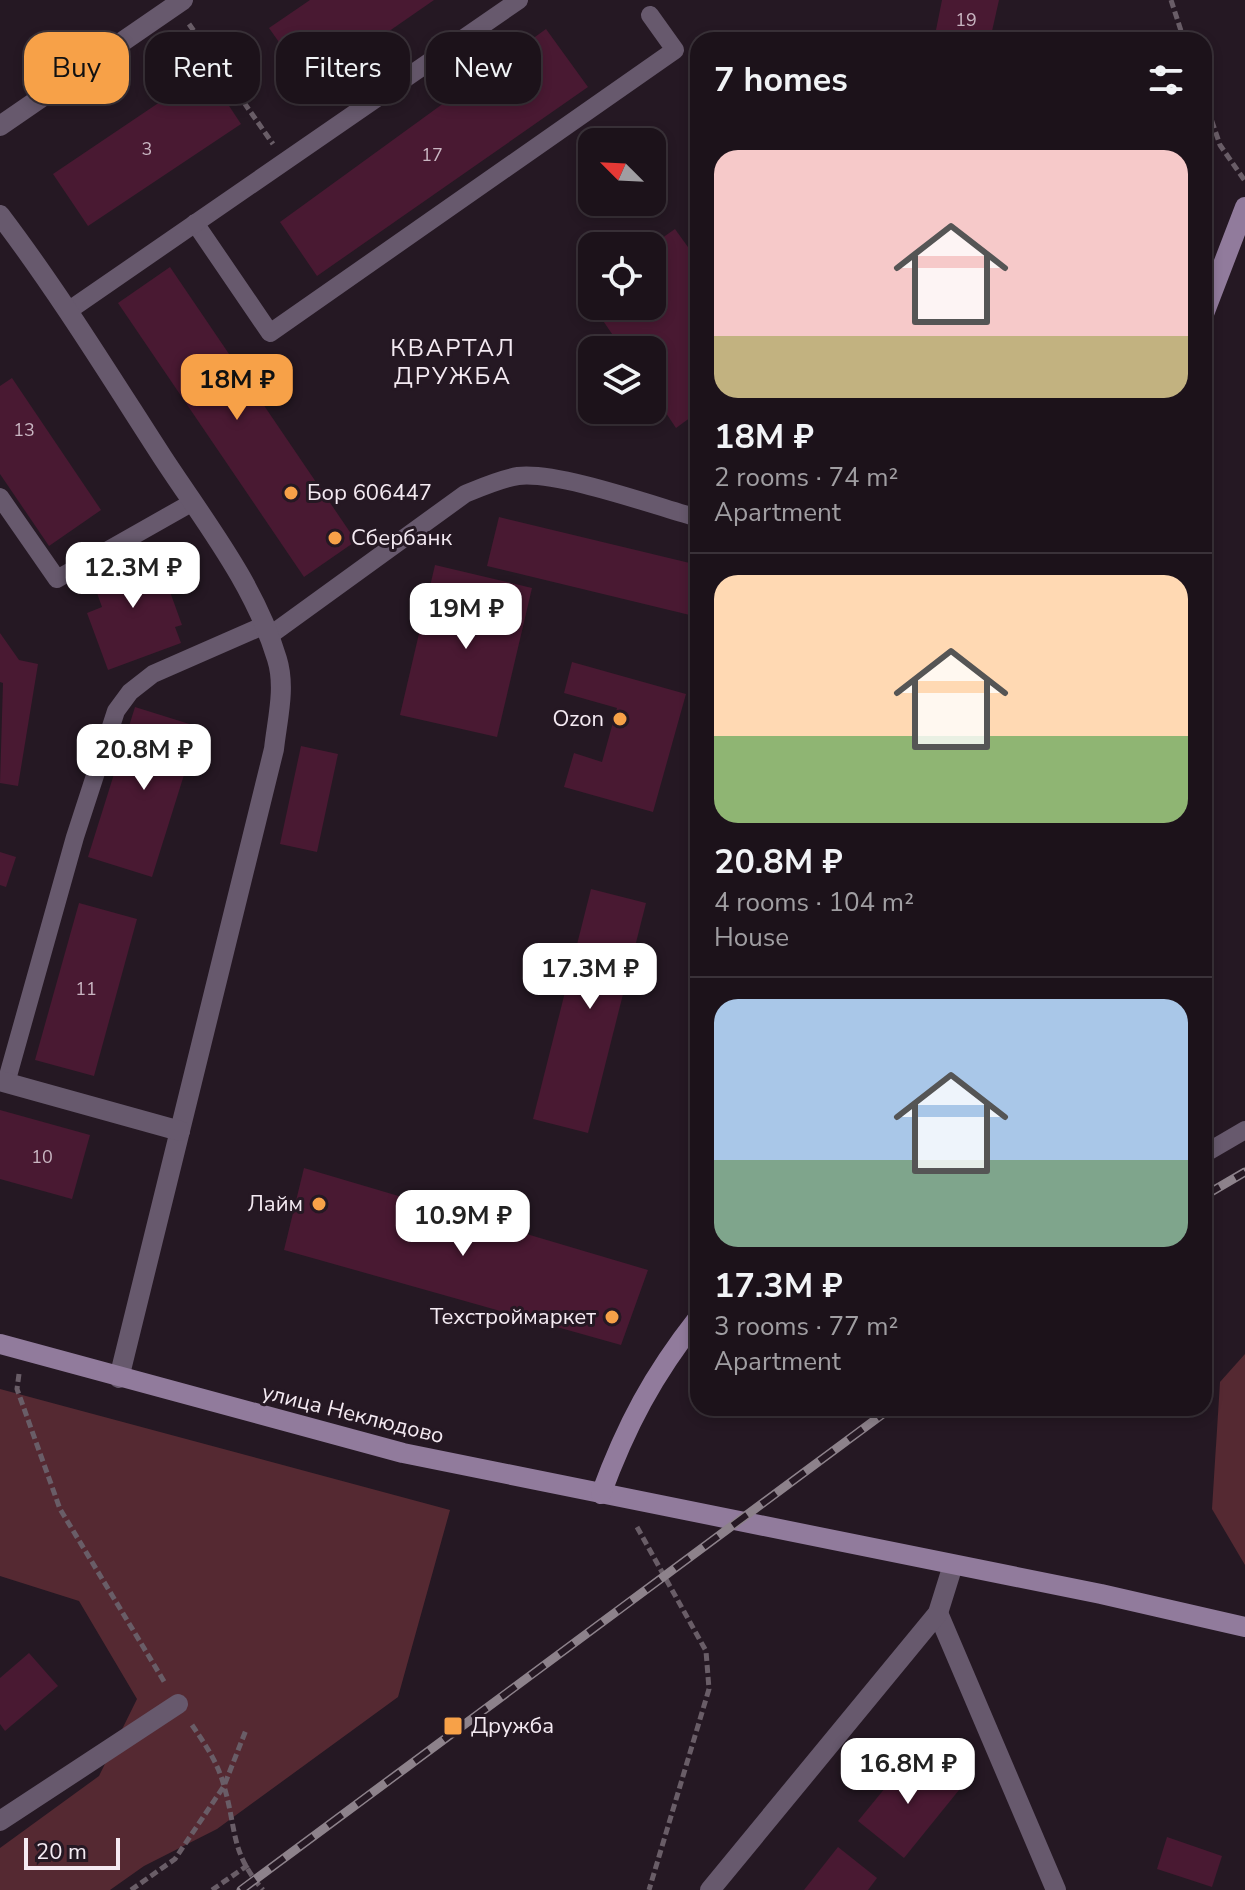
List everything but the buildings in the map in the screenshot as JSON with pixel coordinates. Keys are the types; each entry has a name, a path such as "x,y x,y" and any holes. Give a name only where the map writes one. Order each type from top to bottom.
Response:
{"main road":[{"path":"1212,293 1245,207"},
{"path":"601,1494 625,1430 662,1364 690,1328"},
{"name":"улица Неклюдово","path":"0,1344 403,1453 1245,1627"}],"street":[{"path":"0,126 179,3"},
{"path":"0,215 68,311 234,565 267,631 278,662 281,691 274,749 119,1378"},
{"path":"3,1082 180,1131"},
{"path":"710,1890 938,1613 953,1565"},
{"path":"938,1613 1056,1890"},
{"path":"2,1817 178,1704"}],"lane":[{"path":"68,311 519,0"},
{"path":"195,223 270,333 675,50 650,15"},
{"path":"3,1082 75,837 116,711 130,692 153,674 267,631 465,494 492,483 519,476 549,477 690,516"},
{"path":"0,497 57,579 193,502"},
{"path":"1212,1149 1245,1130"}],"path":[{"path":"1171,0 1181,32"},
{"path":"179,3 285,161"},
{"path":"1212,122 1220,145 1245,181"},
{"path":"21,1350 17,1389 60,1509 211,1753 224,1786 236,1851 263,1890"},
{"path":"640,1502 636,1529 666,1575 706,1651 709,1689 649,1890"},
{"path":"131,1890 175,1859 224,1786 246,1730"},
{"path":"212,1890 248,1865"}],"shaded area":[{"path":"1245,1354 1245,1565 1212,1509 1220,1382"},
{"path":"0,1389 450,1510 398,1697 217,1829 144,1866 110,1890 0,1890 0,1848 99,1776 137,1699 79,1601 0,1576"}],"railway":[{"path":"1212,1191 1245,1172"},
{"path":"241,1890 880,1416"}],"place":[{"name":"Бор 606447","path":"291,493"},
{"name":"Сбербанк","path":"335,538"},
{"name":"Ozon","path":"620,719"},
{"name":"Лайм","path":"319,1204"},
{"name":"Техстроймаркет","path":"612,1317"},
{"name":"Дружба","path":"453,1726"}],"district":[{"name":"КВАРТАЛ ДРУЖБА","path":"453,362"}]}
